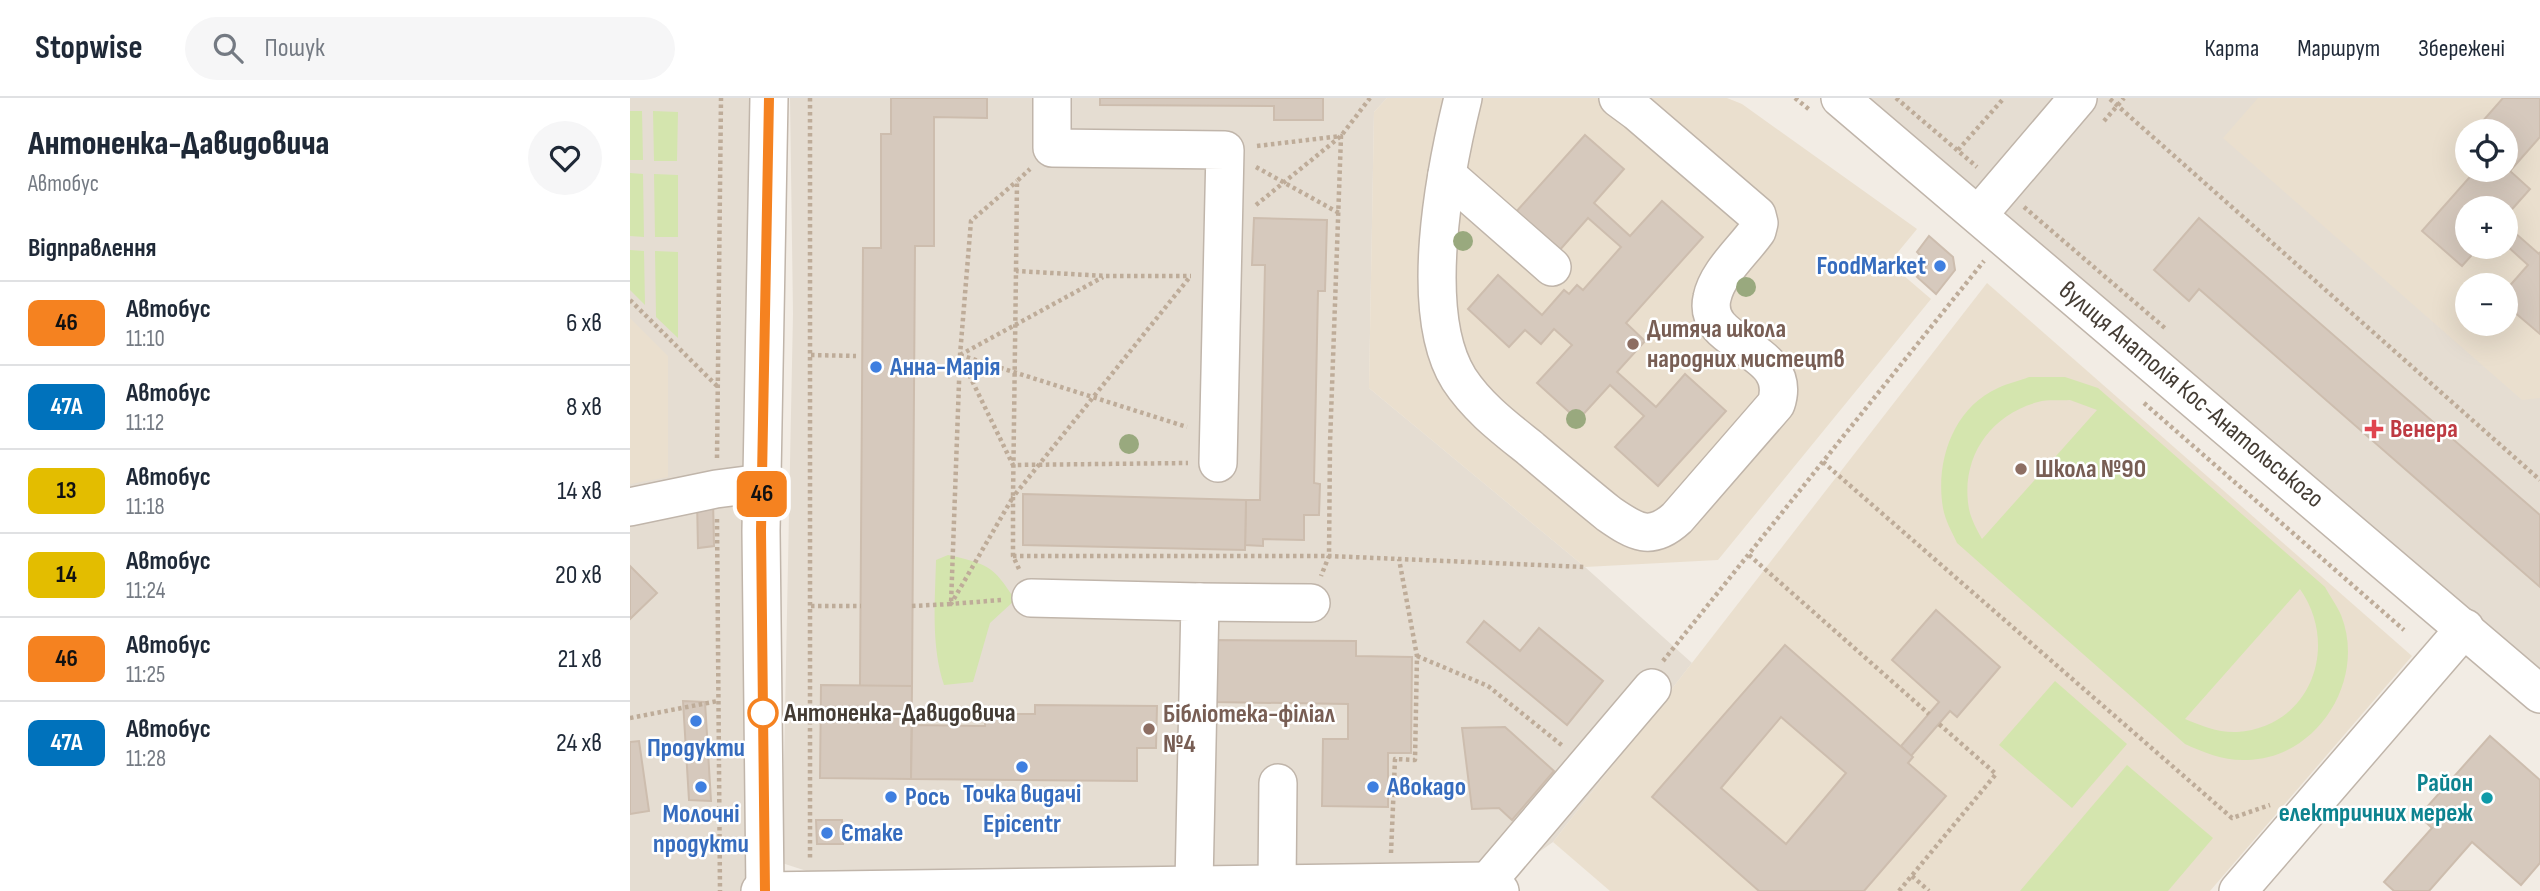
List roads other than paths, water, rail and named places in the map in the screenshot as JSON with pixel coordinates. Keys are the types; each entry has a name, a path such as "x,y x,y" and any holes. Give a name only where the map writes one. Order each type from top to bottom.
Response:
{"street":[{"path":"765,891 762,483 769,98"},
{"path":"1052,98 1052,148 1225,150 1218,450"},
{"path":"1462,98 1447,175 1438,261 1438,302 1449,357 1458,377 1487,412 1609,514 1637,531 1655,532 1667,527 1776,404 1780,393 1779,382 1773,369 1725,331 1713,317 1711,307 1717,286 1757,231 1757,215 1618,98"},
{"name":"вулиця Анатолія Кос-Анатольського","path":"1840,98 1988,237 2465,628 2540,694"},
{"path":"1988,237 2078,98"},
{"path":"1447,175 1552,267"},
{"path":"630,507 716,489 762,483"},
{"path":"1031,598 1311,603"},
{"path":"1194,884 1200,602"},
{"path":"2238,891 2465,628"},
{"path":"760,891 1390,882 1494,886 1586,765 1652,688"},
{"path":"1277,883 1278,783"}],"place":[{"name":"FoodMarket","path":"1940,266"},
{"name":"Дитяча школа народних мистецтв","path":"1633,344"},
{"name":"Анна-Марія","path":"876,367"},
{"name":"Венера","path":"2374,429"},
{"name":"Школа №90","path":"2021,469"},
{"name":"Антоненка-Давидовича","path":"763,713"},
{"name":"Продукти","path":"696,721"},
{"name":"Бібліотека-філіал №4","path":"1149,729"},
{"name":"Точка видачі Epicentr","path":"1022,767"},
{"name":"Молочні продукти","path":"701,787"},
{"name":"Авокадо","path":"1373,787"},
{"name":"Рось","path":"891,797"},
{"name":"Район електричних мереж","path":"2487,798"},
{"name":"Єтаке","path":"827,833"}]}
